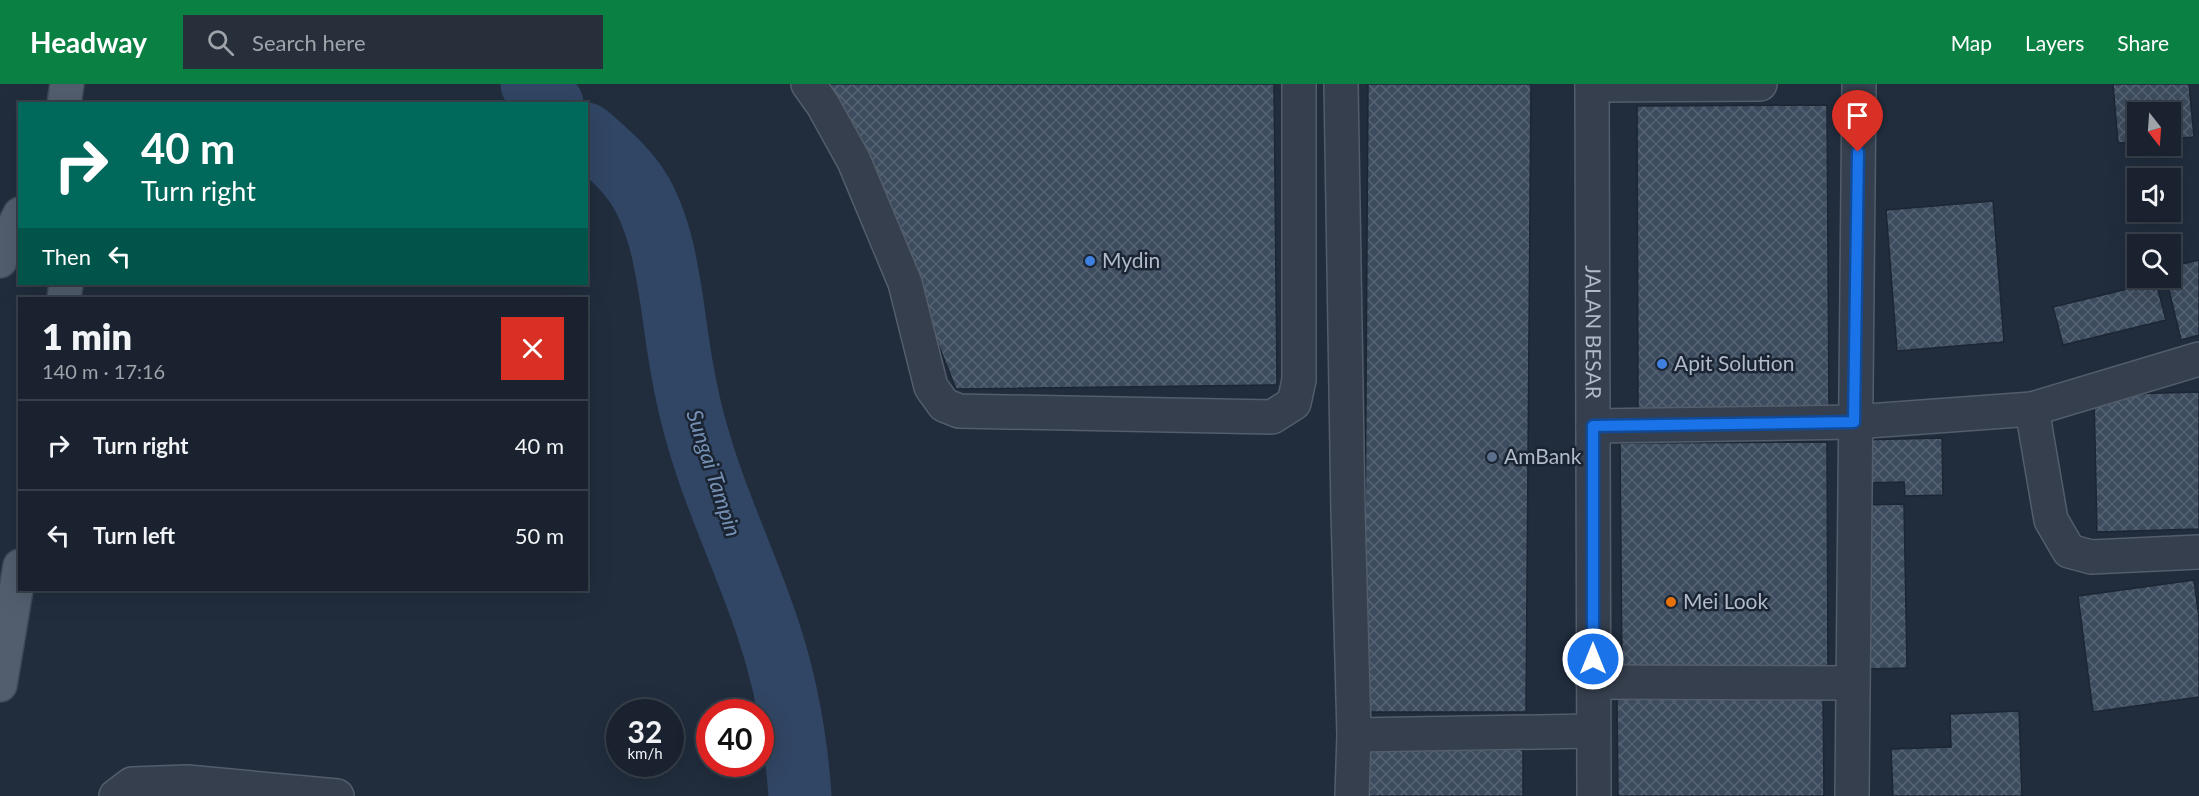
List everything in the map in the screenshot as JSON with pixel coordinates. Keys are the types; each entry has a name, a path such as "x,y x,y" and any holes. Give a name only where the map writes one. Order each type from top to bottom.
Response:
{"main road":[{"path":"64,102 67,84"},
{"path":"0,261 8,237 18,218"},
{"path":"0,685 18,578"}],"street":[{"path":"807,84 823,105 854,161 905,283 931,387 944,405 959,411 1272,417 1294,403 1299,380 1299,84"},
{"path":"1341,84 1354,735 1352,796"},
{"path":"1592,84 1760,84"},
{"name":"JALAN BESAR","path":"1592,84 1594,796"},
{"path":"1852,796 1859,84"},
{"path":"1593,426 1854,422 2032,409 2199,359"},
{"path":"2032,409 2051,520 2069,551 2091,556 2199,552"},
{"path":"1593,682 1853,682"},
{"path":"1354,735 1593,731"},
{"path":"116,796 132,784 187,782 337,796"}],"building":[{"name":"Mydin","path":"820,84 1274,84 1277,385 956,389 856,138"},
{"path":"1368,84 1531,84 1526,712 1364,712"},
{"path":"2113,84 2189,84 2194,137 2181,138 2181,102 2127,102 2127,143 2118,143"},
{"path":"1827,105 1829,409 1638,411 1637,106"},
{"path":"1993,201 2004,342 1897,351 1886,210"},
{"path":"2199,260 2199,335 2181,340 2168,288 2181,288 2181,264"},
{"path":"2131,288 2158,288 2166,320 2063,345 2053,307"},
{"path":"2199,392 2199,529 2097,532 2094,395"},
{"path":"1942,438 1943,495 1905,496 1904,482 1859,483 1858,440"},
{"path":"1827,442 1828,673 1622,674 1620,443"},
{"path":"1904,504 1907,668 1864,669 1860,505"},
{"path":"2194,580 2199,617 2199,697 2093,712 2078,596"},
{"path":"1823,690 1824,796 1618,796 1617,692"},
{"path":"2019,711 2022,796 1893,796 1891,749 1951,747 1950,714"},
{"path":"1361,743 1523,744 1523,796 1361,796"}],"waterway":[{"name":"Sungai Tampin","path":"532,84 550,102"},
{"name":"Sungai Tampin","path":"588,136 620,165 641,192 660,239 682,367 696,431 711,480 766,623 779,665 796,752 800,796"}],"place":[{"name":"Mydin","path":"1090,261"},
{"name":"Apit Solution","path":"1662,364"},
{"name":"AmBank","path":"1492,457"},
{"name":"Mei Look","path":"1671,602"}],"route":[{"path":"1593,659 1593,426 1854,422 1858,152"}]}
